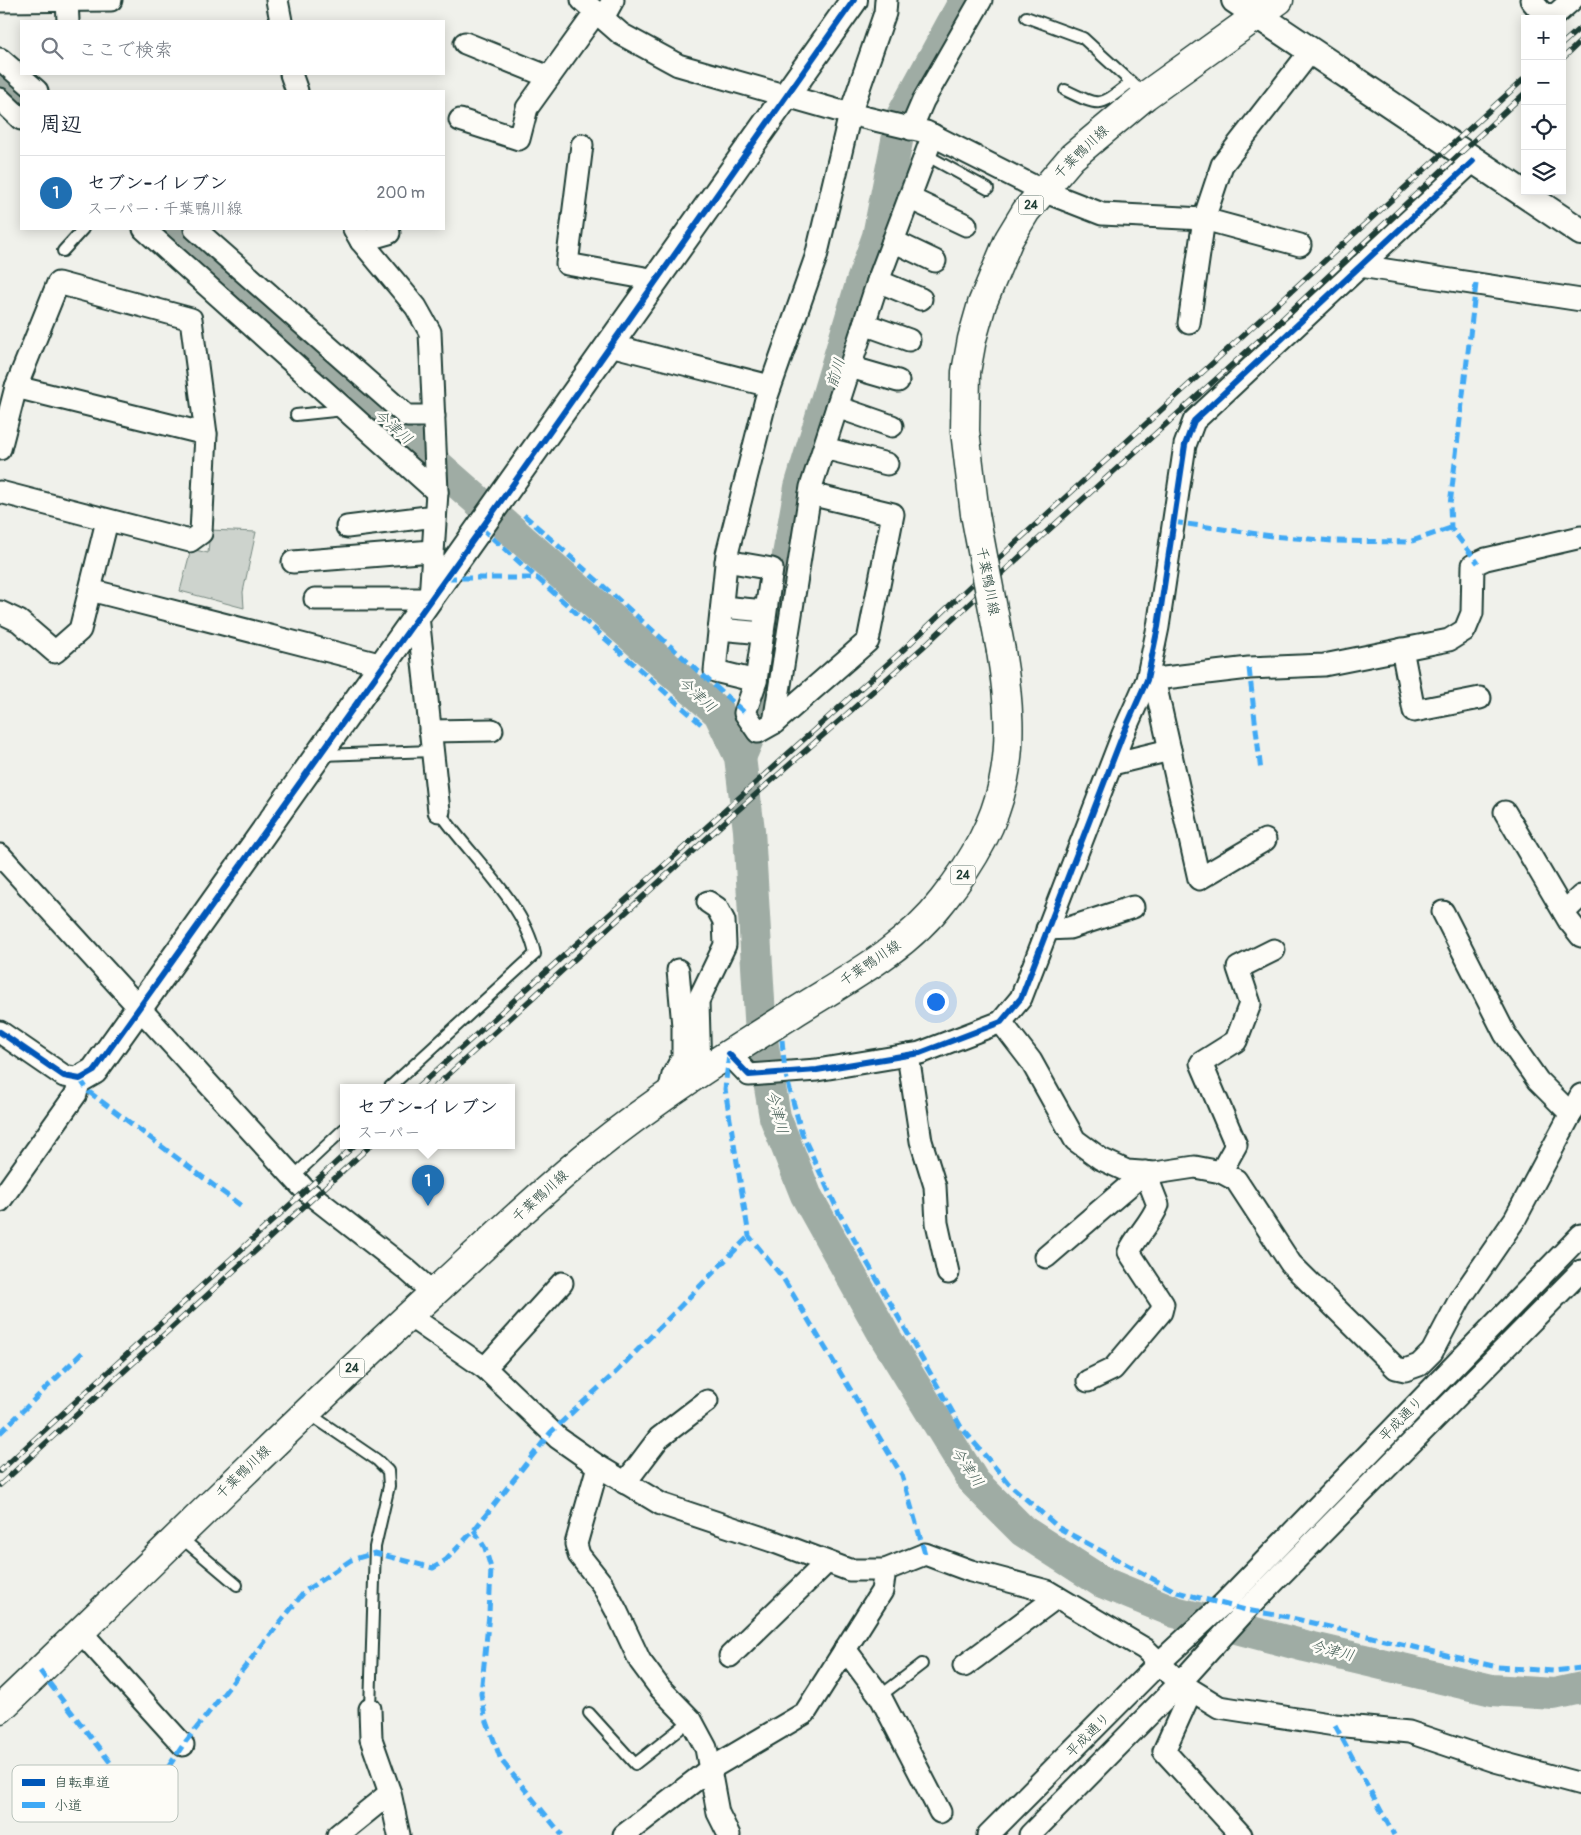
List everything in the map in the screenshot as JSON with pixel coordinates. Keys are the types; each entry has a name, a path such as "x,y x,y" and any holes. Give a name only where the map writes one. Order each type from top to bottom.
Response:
{"main road":[{"name":"千葉鴨川線","path":"0,1709 306,1411 408,1315 588,1154 669,1092 700,1071 859,972 911,936 940,905 980,847 995,812 1006,769 1010,737 1009,698 975,514 965,431 964,398 972,339 992,277 1009,239 1026,211 1072,157 1138,89 1258,16 1279,0"}],"street":[{"path":"67,0 68,20"},
{"path":"1,1 111,0"},
{"path":"277,0 281,20"},
{"path":"460,120 519,140 527,108 594,10 614,0"},
{"path":"2,1038 64,1076 80,1079 94,1071 516,480 854,0"},
{"path":"756,681 715,671 726,561 770,386 816,257 850,114 885,13 886,0"},
{"path":"911,129 923,101 981,0"},
{"path":"1234,0 1581,232"},
{"path":"1530,0 1543,14 1555,15 1572,0"},
{"path":"594,10 621,34 678,65 850,114 911,129 929,145 1102,214 1204,219 1300,245"},
{"path":"465,43 549,77"},
{"path":"1189,324 1204,219 1222,165 1310,52"},
{"path":"0,59 36,90"},
{"path":"291,75 296,90"},
{"path":"0,99 20,117"},
{"path":"582,145 567,264 656,280"},
{"path":"774,723 810,494 878,281 929,145"},
{"path":"729,1054 749,1075 817,1070 920,1053 1001,1022 1021,998 1123,734 1151,680 1184,445 1194,421 1473,161"},
{"path":"909,198 966,226"},
{"path":"145,230 437,492"},
{"path":"195,230 408,416 434,416"},
{"path":"358,235 389,232"},
{"path":"358,235 416,307 430,332 437,492 432,551 424,608 431,741 439,811"},
{"path":"893,241 935,261"},
{"path":"1360,266 1581,300"},
{"path":"878,281 921,299"},
{"path":"0,450 16,387 58,284 191,318 206,434 201,533 190,541 0,492"},
{"path":"864,324 909,340"},
{"path":"610,345 770,386"},
{"path":"850,367 898,381"},
{"path":"16,387 206,434"},
{"path":"837,407 892,426"},
{"path":"824,448 887,464"},
{"path":"726,561 772,569 756,681 745,713 758,732 774,723 868,641 893,514 810,494"},
{"path":"347,527 435,516"},
{"path":"0,612 19,621 55,652 80,630 107,521"},
{"path":"1151,680 1249,668 1324,664 1449,640 1465,630 1472,613 1473,565 1486,559 1581,537"},
{"path":"293,562 432,551"},
{"path":"90,590 383,665"},
{"path":"315,599 424,608"},
{"path":"722,607 765,611"},
{"path":"719,629 763,633"},
{"path":"1402,649 1414,711 1480,698"},
{"path":"1151,680 1170,750 1199,879 1265,840"},
{"path":"431,741 492,730"},
{"path":"1112,764 1170,750"},
{"path":"1505,812 1564,912 1581,936"},
{"path":"0,855 312,1197 406,1269 433,1293"},
{"path":"1564,912 1581,896"},
{"path":"700,1071 698,1001 725,945 724,921 717,908 708,902"},
{"path":"1047,929 1068,928 1133,906"},
{"path":"1443,912 1506,1034 1538,1081 1571,1114"},
{"path":"1221,1172 1236,1145 1201,1063 1236,1041 1250,1004 1238,968 1274,950"},
{"path":"669,1092 673,1075 683,1057 683,1026 678,970"},
{"path":"1001,1022 1031,1061 1060,1117 1075,1140 1101,1160 1127,1171 1145,1172 1194,1167 1221,1172 1236,1180 1291,1264 1396,1368 1405,1370 1419,1365 1432,1352 1460,1299 1516,1219 1581,1095"},
{"path":"908,1055 921,1141 935,1186 937,1223 948,1273"},
{"path":"0,1200 76,1094 80,1079"},
{"path":"1046,1257 1145,1172"},
{"path":"1088,1381 1113,1369 1161,1312 1163,1304 1129,1252 1135,1239 1147,1227 1158,1205 1145,1172"},
{"name":"平成通り","path":"988,1835 1159,1663 1223,1604 1581,1235"},
{"name":"平成通り","path":"1030,1835 1139,1724 1186,1687 1214,1646 1246,1610 1581,1271"},
{"path":"485,1368 562,1283"},
{"path":"408,1315 485,1368 551,1432 624,1484 662,1504 849,1570 885,1570 925,1554 971,1571 1047,1591 1145,1649 1186,1687 1220,1707 1334,1726 1409,1732 1495,1762 1581,1784"},
{"path":"1415,1366 1452,1403"},
{"path":"624,1484 659,1438 707,1401"},
{"path":"598,1466 576,1544 579,1555 602,1584 640,1661 660,1688 691,1720 706,1748 718,1813 729,1835"},
{"path":"730,1656 827,1562"},
{"path":"624,1835 710,1769 806,1713 882,1591 885,1570"},
{"path":"964,1666 1057,1597"},
{"path":"80,1631 183,1745"},
{"path":"845,1650 880,1696 940,1812"},
{"path":"1164,1751 1186,1687"},
{"path":"370,1709 371,1740 390,1794 399,1835"},
{"path":"1139,1724 1241,1835"},
{"path":"338,1835 390,1794"}],"lane":[{"path":"1026,17 1083,38 1138,89 1104,103 1091,102 1065,90"},
{"path":"929,145 988,189"},
{"path":"63,251 82,230"},
{"path":"296,415 345,410"},
{"path":"319,756 431,741"},
{"path":"393,1084 535,954 532,937 490,873 452,830 439,811"},
{"path":"293,1176 340,1134"},
{"path":"306,1411 377,1460 388,1471 390,1486 375,1547 370,1709"},
{"path":"179,1535 237,1585"},
{"path":"880,1696 922,1664"},
{"path":"589,1713 635,1764 691,1720"}],"shaded area":[{"path":"210,530 256,532 243,592 244,608 180,591 191,549 208,553"}],"waterway":[{"name":"前川","path":"741,755 761,709 800,487 861,284 878,236 902,116 965,0"},
{"name":"今津川","path":"0,80 20,98"},
{"name":"今津川","path":"170,230 719,713 740,757 749,830 761,1034 775,1117 806,1195 887,1340 974,1482 1023,1531 1102,1582 1175,1612 1305,1646 1492,1690 1554,1694 1581,1688"}],"railway":[{"path":"1566,40 1581,27"},
{"path":"1566,55 1581,41"},
{"path":"421,1084 903,650 1011,547 1521,82"},
{"path":"438,1084 729,818 922,648 1042,536 1265,335 1521,97"},
{"path":"0,1471 351,1149"},
{"path":"0,1485 367,1149"}],"marked path":[{"path":"1476,284 1450,505 1451,528 1478,563"},
{"path":"524,515 745,713"},
{"path":"1173,522 1272,536 1333,541 1409,542 1451,528"},
{"path":"481,528 701,724"},
{"path":"446,578 538,578"},
{"path":"1249,668 1261,772"},
{"path":"782,1040 785,1072 802,1134 839,1213 961,1427 1009,1484 1059,1528 1177,1592 1246,1610 1288,1617 1497,1667 1553,1671 1581,1668"},
{"path":"729,1054 725,1089 749,1236 783,1278 902,1475 925,1554"},
{"path":"80,1079 89,1092 244,1208"},
{"path":"170,1765 183,1745 305,1591 351,1560 375,1553 433,1568 446,1560 474,1530 551,1432 617,1371 749,1236"},
{"path":"0,1433 85,1350"},
{"path":"474,1530 485,1548 491,1568 489,1614 481,1694 485,1716 501,1760 562,1835"},
{"path":"40,1671 112,1765"},
{"path":"1335,1725 1394,1835"}],"cycle path":[{"path":"0,1032 64,1076 80,1079 94,1071 516,480 854,0"},
{"path":"729,1054 749,1075 817,1070 920,1053 1001,1022 1021,998 1123,734 1147,680 1158,627 1185,445 1194,421 1473,161"}],"place":[{"name":"セブン-イレブン","path":"428,1206"}]}
